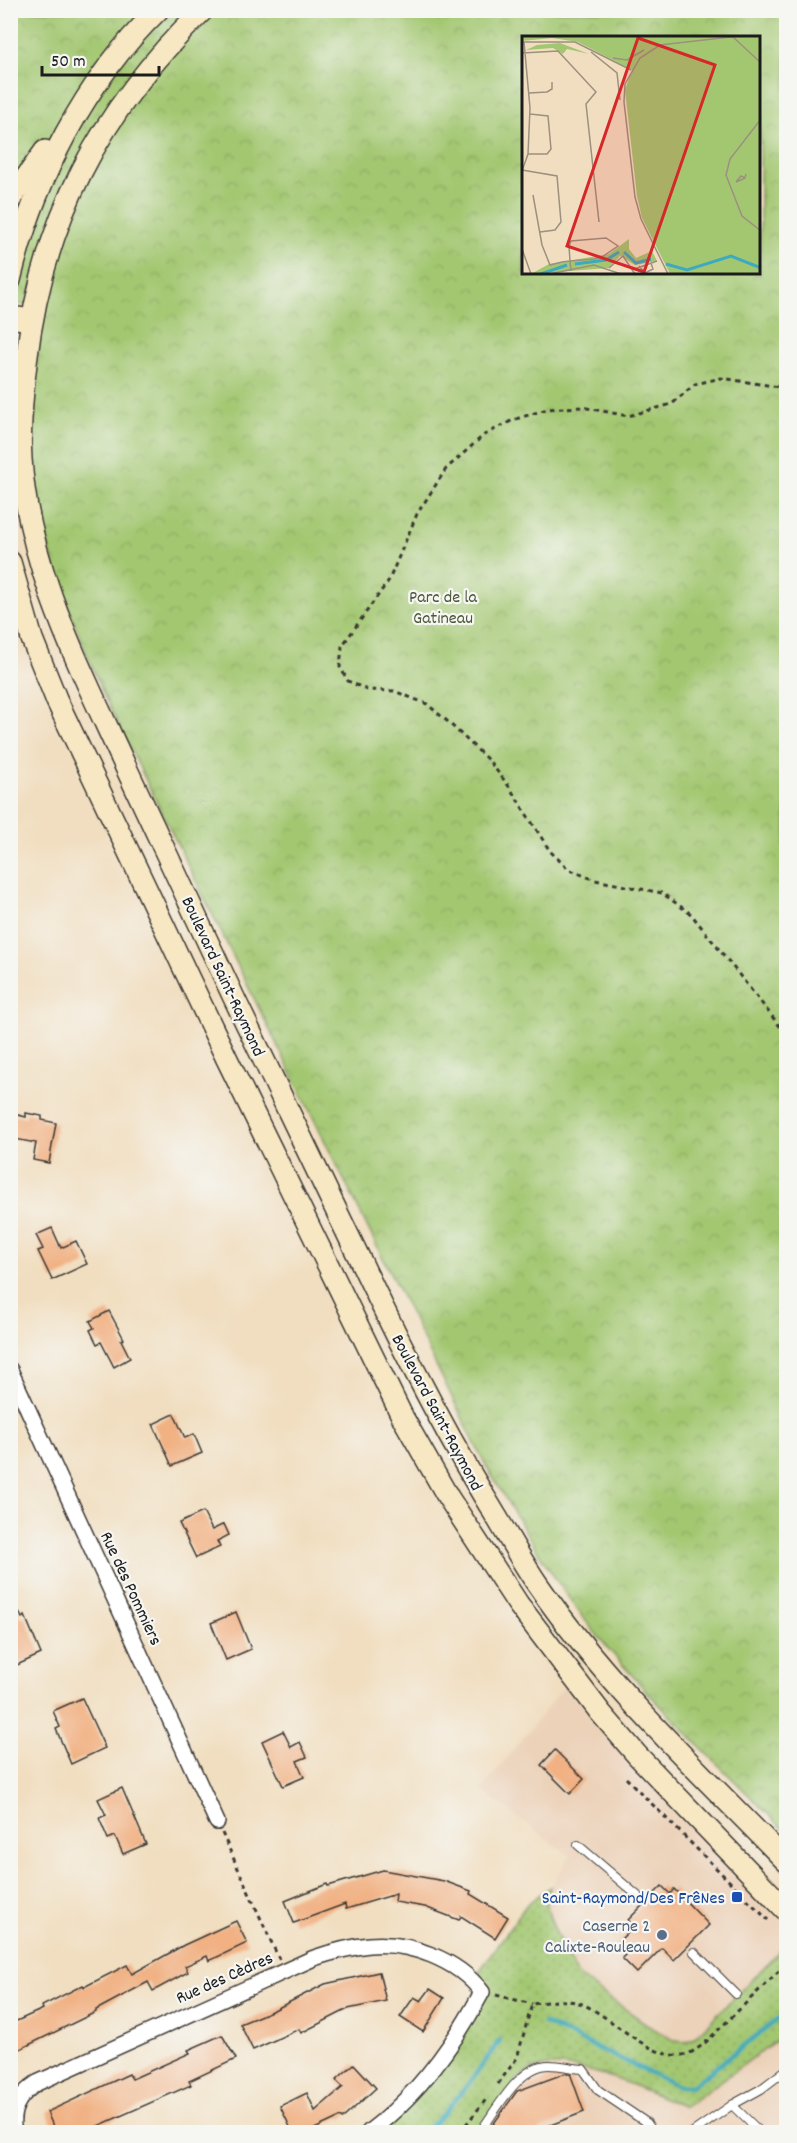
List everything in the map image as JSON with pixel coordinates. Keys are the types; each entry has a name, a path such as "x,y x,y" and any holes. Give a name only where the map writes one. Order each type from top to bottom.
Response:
{"main road":[{"path":"10,200 47,148 144,23 158,10"},
{"name":"Boulevard Saint-Raymond","path":"203,10 162,54 121,105 76,180 44,266 21,319 19,346 21,460 29,520 43,575 67,639 203,932 399,1341 435,1412 472,1477 537,1584 597,1662 786,1861"},
{"path":"10,279 19,244 40,188 58,148 90,94"},
{"name":"Boulevard Saint-Raymond","path":"10,562 32,639 57,701 227,1059 403,1418 448,1497 518,1604 600,1713 779,1916"},
{"path":"10,585 32,639"}],"street":[{"name":"Rue des Pommiers","path":"10,1370 217,1822"},
{"name":"Rue des Cèdres","path":"14,2133 13,2113 16,2102 25,2091 37,2083 284,1971 332,1952 371,1945 390,1945 420,1951 460,1970 473,1980 482,1992"},
{"path":"369,2133 401,2105 435,2066 451,2046 482,1992"}],"lane":[{"path":"578,1845 639,1896"},
{"path":"694,1952 736,1994"},
{"path":"480,2133 522,2076 535,2068 548,2065 583,2069 597,2090 647,2123 653,2133"},
{"path":"693,2133 786,2070"},
{"path":"732,2105 760,2133"}],"path":[{"path":"786,388 720,378 695,384 672,404 628,416 582,407 547,409 513,420 484,435 446,469 417,514 389,580 342,646 340,667 348,681 367,690 394,691 427,704 447,721 489,761 550,852 568,869 595,880 662,893 690,914 786,1034"},
{"path":"627,1778 779,1916"},
{"path":"217,1822 284,1971"},
{"path":"482,1992 532,2004 564,2001 581,2004 601,2014 627,2035 668,2055 682,2055 692,2052 705,2043 786,1964"},
{"path":"460,2133 517,2058 532,2004"}],"shaded area":[{"path":"572,1677 786,1910 786,1945 694,2039 685,2042 676,2041 657,2031 579,1977 547,1910 550,1887 570,1856 481,1790"},
{"path":"786,2034 786,2132 480,2132 521,2076 535,2068 583,2069 596,2072 685,2107"}],"green space":[{"name":"Parc de la Gatineau","path":"10,11 786,11 786,1832 671,1717 606,1646 572,1603 527,1534 485,1464 104,696 62,593 40,517 32,443 37,358 43,309 11,303"},
{"path":"550,1887 547,1905 550,1918 579,1977 657,2031 676,2041 685,2042 694,2038 786,1945 786,2034 685,2107 602,2074 556,2066 536,2068 521,2077 480,2132 369,2132 401,2105 482,1992 473,1980 527,1904"}],"building":[{"path":"26,1113 42,1116 42,1120 56,1123 49,1163 33,1160 36,1143 10,1138 14,1114 26,1117"},
{"path":"52,1228 61,1248 76,1241 87,1264 52,1280 38,1251 43,1249 36,1235"},
{"path":"109,1311 124,1339 121,1340 130,1358 114,1367 101,1342 97,1344 90,1330 94,1328 90,1321"},
{"path":"174,1414 185,1438 194,1434 202,1453 172,1466 153,1424"},
{"path":"203,1512 212,1530 224,1524 229,1535 217,1541 220,1547 196,1558 179,1523"},
{"path":"10,1594 22,1618 25,1616 41,1654 17,1665 10,1652"},
{"path":"236,1612 251,1649 226,1660 211,1623"},
{"path":"82,1698 105,1748 71,1764 56,1729 60,1727 53,1711"},
{"path":"283,1731 291,1747 300,1742 307,1757 297,1761 304,1777 283,1786 262,1741"},
{"path":"555,1750 584,1779 570,1794 541,1765"},
{"path":"122,1788 146,1844 123,1854 115,1836 108,1839 99,1818 106,1815 98,1799"},
{"path":"383,1870 444,1881 471,1891 470,1894 508,1917 495,1938 461,1916 459,1920 425,1907 395,1902 396,1894 346,1909 345,1904 294,1923 285,1901 327,1884 328,1886"},
{"name":"Caserne 2 Calixte-Rouleau","path":"662,1886 670,1894 674,1889 709,1925 674,1960 662,1948 637,1973 622,1958 625,1955 615,1945 634,1926 628,1920"},
{"path":"236,1921 247,1943 209,1961 207,1956 185,1966 188,1972 153,1991 148,1982 96,2012 10,2054 10,2024 43,2009 42,2006 83,1985 84,1987 127,1965 132,1974 184,1945"},
{"path":"379,1972 386,2001 348,2009 301,2033 299,2029 253,2050 240,2024 274,2010 325,1984"},
{"path":"430,1989 444,1998 423,2032 400,2017 414,1997 421,2001"},
{"path":"222,2035 236,2059 189,2081 191,2085 82,2133 56,2133 47,2112 129,2074 132,2079 190,2053 188,2050"},
{"path":"354,2064 376,2088 342,2119 340,2117 306,2133 293,2133 280,2106 307,2093 315,2111 343,2087 336,2080"},
{"path":"570,2073 584,2112 540,2129 537,2133 487,2133 517,2091"}],"waterway":[{"path":"544,2023 678,2086 692,2086 786,2013"},
{"path":"424,2132 465,2089 500,2040"}],"place":[{"name":"Saint-Raymond/Des FrêNes","path":"737,1897"},
{"name":"Caserne 2 Calixte-Rouleau","path":"662,1935"}]}
